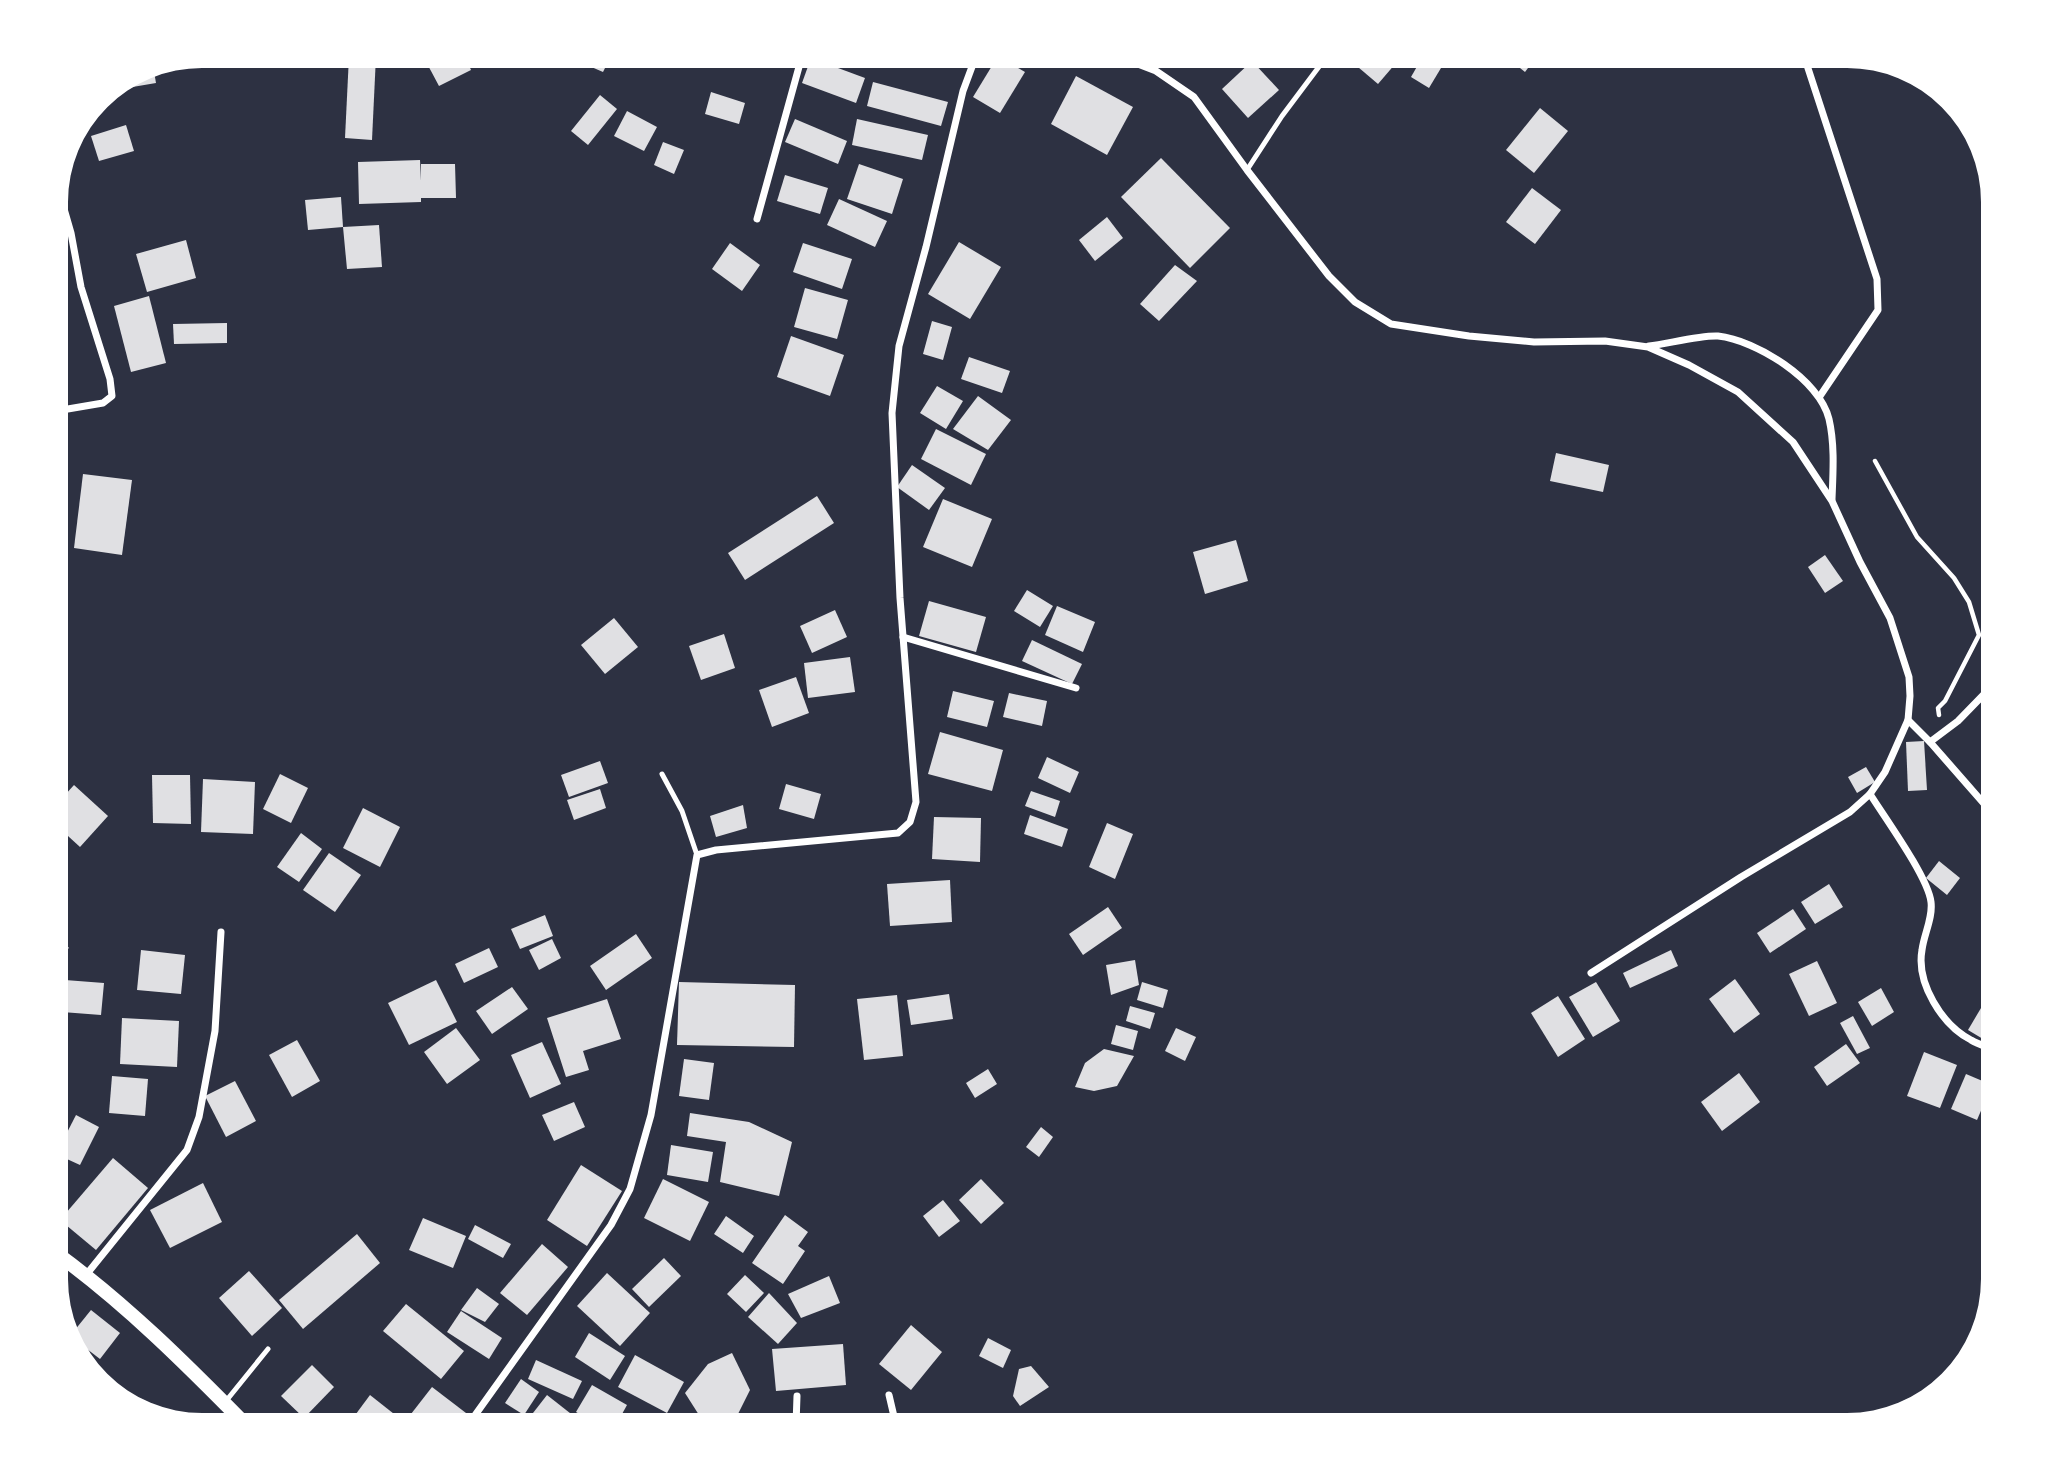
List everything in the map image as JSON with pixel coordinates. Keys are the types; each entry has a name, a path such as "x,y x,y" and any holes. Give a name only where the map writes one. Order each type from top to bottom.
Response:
{"main road":[{"path":"69,1263 182,1359 235,1413"}],"street":[{"path":"1149,68 1194,97 1329,276 1355,302 1391,324 1469,336 1534,342 1605,341 1648,346 1717,336 1754,346 1789,368 1819,396 1829,418 1833,464 1832,501"},
{"path":"1808,68 1877,279 1878,310 1819,396"},
{"path":"757,219 799,69"},
{"path":"477,1413 603,1236 630,1189 651,1115 697,855 716,850 898,833 910,822 916,803 903,637 892,413 900,346 963,92 971,69"},
{"path":"69,226 81,287 110,379 112,396 103,403 69,409"},
{"path":"1591,974 1741,877 1832,825 1870,794 1885,772 1908,720 1909,677 1890,618 1832,501 1793,442 1738,392 1648,346"},
{"path":"903,637 1076,688"},
{"path":"1930,742 1981,697"},
{"path":"1908,720 1981,800"},
{"path":"1870,794 1928,891 1931,915 1921,951 1921,965 1930,994 1949,1023 1970,1040 1981,1044"},
{"path":"86,1275 187,1150 199,1117 215,1031 221,932"},
{"path":"889,1395 893,1413"},
{"path":"796,1413 797,1396"}],"lane":[{"path":"1247,170 1282,116 1318,68"},
{"path":"662,774 682,811 697,855"},
{"path":"225,1403 268,1349"}],"path":[{"path":"1875,461 1917,537 1954,578 1969,602 1979,635 1945,701 1938,708 1943,733"}],"building":[{"path":"1244,68 1259,68 1279,90 1248,118 1222,89"},
{"path":"1359,68 1391,68 1378,84"},
{"path":"1416,68 1441,68 1429,88 1411,77"},
{"path":"348,69 375,69 372,140 345,138"},
{"path":"430,69 470,69 471,70 439,86"},
{"path":"807,69 840,69 865,78 856,103 802,83"},
{"path":"990,69 1019,69 1025,72 1000,113 973,97"},
{"path":"1076,76 1133,107 1107,155 1051,124"},
{"path":"155,77 156,83 134,87"},
{"path":"873,82 948,102 941,126 867,106"},
{"path":"711,92 745,103 739,124 705,114"},
{"path":"600,95 617,109 588,145 571,131"},
{"path":"1540,108 1568,131 1534,173 1506,150"},
{"path":"627,111 657,127 644,151 614,136"},
{"path":"795,119 847,141 838,164 785,142"},
{"path":"857,119 928,135 922,160 852,145"},
{"path":"126,125 134,151 99,161 91,136"},
{"path":"663,142 684,150 674,174 654,165"},
{"path":"1161,158 1230,228 1190,268 1121,197"},
{"path":"420,160 421,181 421,164 455,164 456,198 421,198 421,202 359,204 358,162"},
{"path":"859,164 903,179 892,214 847,199"},
{"path":"785,175 828,188 820,214 777,201"},
{"path":"1532,188 1561,210 1535,244 1506,222"},
{"path":"341,197 343,227 308,230 305,200"},
{"path":"839,199 887,221 875,247 827,225"},
{"path":"1107,217 1123,238 1095,261 1079,240"},
{"path":"379,225 382,267 347,269 343,227"},
{"path":"186,240 196,278 147,292 136,254"},
{"path":"959,242 1001,267 970,319 928,294"},
{"path":"730,243 760,265 742,291 712,269"},
{"path":"803,243 852,259 842,289 793,272"},
{"path":"1175,265 1197,281 1159,321 1140,304"},
{"path":"805,288 848,300 837,339 794,327"},
{"path":"149,296 166,363 131,372 114,306"},
{"path":"932,321 952,327 943,360 923,354"},
{"path":"227,323 227,343 174,344 173,324"},
{"path":"791,336 844,355 830,396 777,377"},
{"path":"969,357 1010,371 1002,393 961,379"},
{"path":"937,386 963,401 946,429 920,413"},
{"path":"978,396 1011,420 988,450 953,429"},
{"path":"936,429 986,454 971,485 921,459"},
{"path":"1556,453 1609,465 1603,492 1550,481"},
{"path":"912,465 945,488 929,510 897,487"},
{"path":"83,474 132,480 122,555 74,548"},
{"path":"817,496 834,523 745,580 728,553"},
{"path":"943,499 992,519 972,567 923,547"},
{"path":"1236,540 1248,581 1205,594 1193,552"},
{"path":"1825,555 1843,581 1825,593 1808,567"},
{"path":"1027,590 1053,606 1040,627 1014,611"},
{"path":"929,601 986,617 976,652 919,636"},
{"path":"1057,606 1095,622 1083,652 1045,635"},
{"path":"835,610 847,637 812,653 800,626"},
{"path":"614,618 638,647 605,674 581,645"},
{"path":"724,634 735,668 701,680 689,646"},
{"path":"1032,640 1082,664 1072,684 1022,661"},
{"path":"850,657 855,692 808,698 804,663"},
{"path":"796,677 809,713 772,727 759,690"},
{"path":"953,691 994,701 987,727 947,717"},
{"path":"1009,693 1047,701 1042,726 1003,717"},
{"path":"940,732 1003,750 992,791 928,774"},
{"path":"1924,741 1927,790 1908,791 1906,742"},
{"path":"1047,757 1079,772 1070,793 1038,778"},
{"path":"600,761 608,783 569,797 561,775"},
{"path":"1866,767 1875,782 1857,793 1848,777"},
{"path":"280,774 308,788 291,823 263,809"},
{"path":"152,775 190,775 191,824 153,823"},
{"path":"203,779 255,782 253,834 201,832"},
{"path":"786,784 821,794 814,819 779,809"},
{"path":"74,785 108,816 80,847 69,837 69,791"},
{"path":"600,789 606,808 574,820 567,800"},
{"path":"1031,791 1060,801 1055,817 1025,806"},
{"path":"743,805 747,828 716,837 710,816"},
{"path":"363,808 400,827 380,867 343,848"},
{"path":"1030,815 1068,829 1062,847 1024,834"},
{"path":"934,817 981,818 980,862 932,859"},
{"path":"1107,823 1133,834 1115,879 1089,867"},
{"path":"301,833 322,849 299,882 277,867"},
{"path":"329,853 361,875 335,912 303,890"},
{"path":"1939,861 1960,878 1947,895 1926,878"},
{"path":"950,880 952,922 890,926 887,884"},
{"path":"1829,884 1843,907 1815,924 1801,902"},
{"path":"1108,907 1122,928 1083,955 1069,934"},
{"path":"1793,909 1806,929 1770,953 1757,933"},
{"path":"545,915 553,936 520,949 511,929"},
{"path":"636,934 652,958 606,990 590,966"},
{"path":"552,939 561,958 539,970 529,950"},
{"path":"489,948 498,967 464,983 455,964"},
{"path":"141,950 185,955 181,994 137,990"},
{"path":"1671,950 1678,966 1630,988 1623,973"},
{"path":"1135,960 1139,985 1111,995 1106,965"},
{"path":"1817,961 1837,1003 1809,1016 1789,974"},
{"path":"1735,979 1760,1014 1734,1033 1709,999"},
{"path":"69,980 104,983 101,1015 69,1013"},
{"path":"436,980 457,1022 409,1045 388,1003"},
{"path":"679,982 795,985 794,1047 677,1045"},
{"path":"1142,982 1168,990 1163,1008 1137,1000"},
{"path":"1596,982 1620,1021 1593,1037 1569,997"},
{"path":"512,987 528,1009 492,1034 476,1011"},
{"path":"1881,988 1894,1012 1872,1026 1858,1002"},
{"path":"949,994 953,1019 911,1025 907,1000"},
{"path":"897,995 903,1056 864,1060 857,999"},
{"path":"1558,996 1585,1039 1558,1057 1531,1013"},
{"path":"607,999 621,1039 583,1051 589,1070 566,1077 547,1018"},
{"path":"1130,1006 1155,1013 1150,1029 1126,1021"},
{"path":"1981,1008 1981,1038 1968,1030"},
{"path":"1853,1016 1870,1048 1857,1054 1840,1023"},
{"path":"122,1018 179,1021 177,1067 120,1064"},
{"path":"1116,1025 1138,1031 1133,1050 1111,1044"},
{"path":"456,1028 480,1060 447,1084 424,1052"},
{"path":"1176,1028 1196,1037 1185,1061 1165,1051"},
{"path":"297,1040 320,1081 292,1097 269,1055"},
{"path":"542,1042 561,1084 530,1098 511,1055"},
{"path":"1846,1044 1860,1063 1827,1086 1814,1067"},
{"path":"1104,1049 1134,1056 1117,1086 1094,1091 1075,1087 1085,1063"},
{"path":"1924,1052 1957,1065 1940,1108 1907,1096"},
{"path":"684,1059 714,1063 709,1100 679,1096"},
{"path":"988,1069 997,1084 975,1098 966,1083"},
{"path":"1739,1073 1760,1102 1722,1131 1701,1102"},
{"path":"1966,1074 1981,1080 1981,1111 1977,1120 1951,1109"},
{"path":"112,1076 148,1079 145,1116 109,1113"},
{"path":"235,1081 256,1121 226,1137 205,1096"},
{"path":"574,1102 585,1127 554,1141 542,1115"},
{"path":"690,1113 749,1122 792,1142 779,1196 720,1182 726,1142 687,1136"},
{"path":"76,1115 99,1127 80,1165 69,1160 69,1129"},
{"path":"1041,1127 1053,1137 1039,1157 1026,1147"},
{"path":"671,1145 713,1152 708,1182 667,1175"},
{"path":"113,1158 148,1188 96,1250 69,1228 69,1209"},
{"path":"581,1165 622,1191 587,1246 547,1220"},
{"path":"663,1179 709,1202 690,1241 644,1218"},
{"path":"981,1179 1004,1203 981,1224 959,1200"},
{"path":"203,1183 222,1222 170,1248 150,1210"},
{"path":"943,1200 960,1221 939,1237 923,1216"},
{"path":"785,1215 808,1232 798,1246 805,1251 783,1284 752,1263"},
{"path":"726,1216 754,1236 743,1253 714,1234"},
{"path":"423,1218 466,1236 453,1268 409,1250"},
{"path":"475,1225 511,1244 503,1258 468,1239"},
{"path":"357,1234 380,1263 303,1329 279,1300"},
{"path":"542,1244 568,1267 527,1315 500,1293"},
{"path":"664,1258 681,1276 649,1307 632,1289"},
{"path":"249,1271 282,1308 252,1336 219,1298"},
{"path":"607,1273 650,1313 620,1346 577,1306"},
{"path":"745,1275 764,1293 746,1312 727,1294"},
{"path":"829,1276 840,1303 801,1318 788,1294"},
{"path":"477,1288 499,1304 485,1322 461,1310"},
{"path":"769,1293 797,1323 778,1344 748,1317"},
{"path":"406,1304 464,1351 441,1379 383,1331"},
{"path":"91,1310 120,1333 100,1359 90,1351 77,1327"},
{"path":"461,1311 502,1338 489,1359 447,1332"},
{"path":"911,1325 942,1352 911,1390 879,1364"},
{"path":"589,1333 625,1356 610,1380 575,1357"},
{"path":"988,1338 1011,1350 1003,1368 979,1356"},
{"path":"843,1344 846,1385 776,1391 772,1349"},
{"path":"732,1353 750,1390 738,1413 698,1413 685,1393 708,1364"},
{"path":"635,1355 684,1382 667,1413 618,1387"},
{"path":"536,1360 582,1381 573,1399 528,1379"},
{"path":"312,1365 334,1387 309,1413 299,1413 281,1396"},
{"path":"1031,1366 1049,1387 1020,1406 1013,1396 1019,1369"},
{"path":"521,1379 539,1392 525,1413 505,1403"},
{"path":"592,1385 627,1405 623,1413 576,1412"},
{"path":"432,1387 466,1413 412,1413"},
{"path":"370,1395 393,1413 357,1413"},
{"path":"547,1395 570,1413 533,1413"}]}
